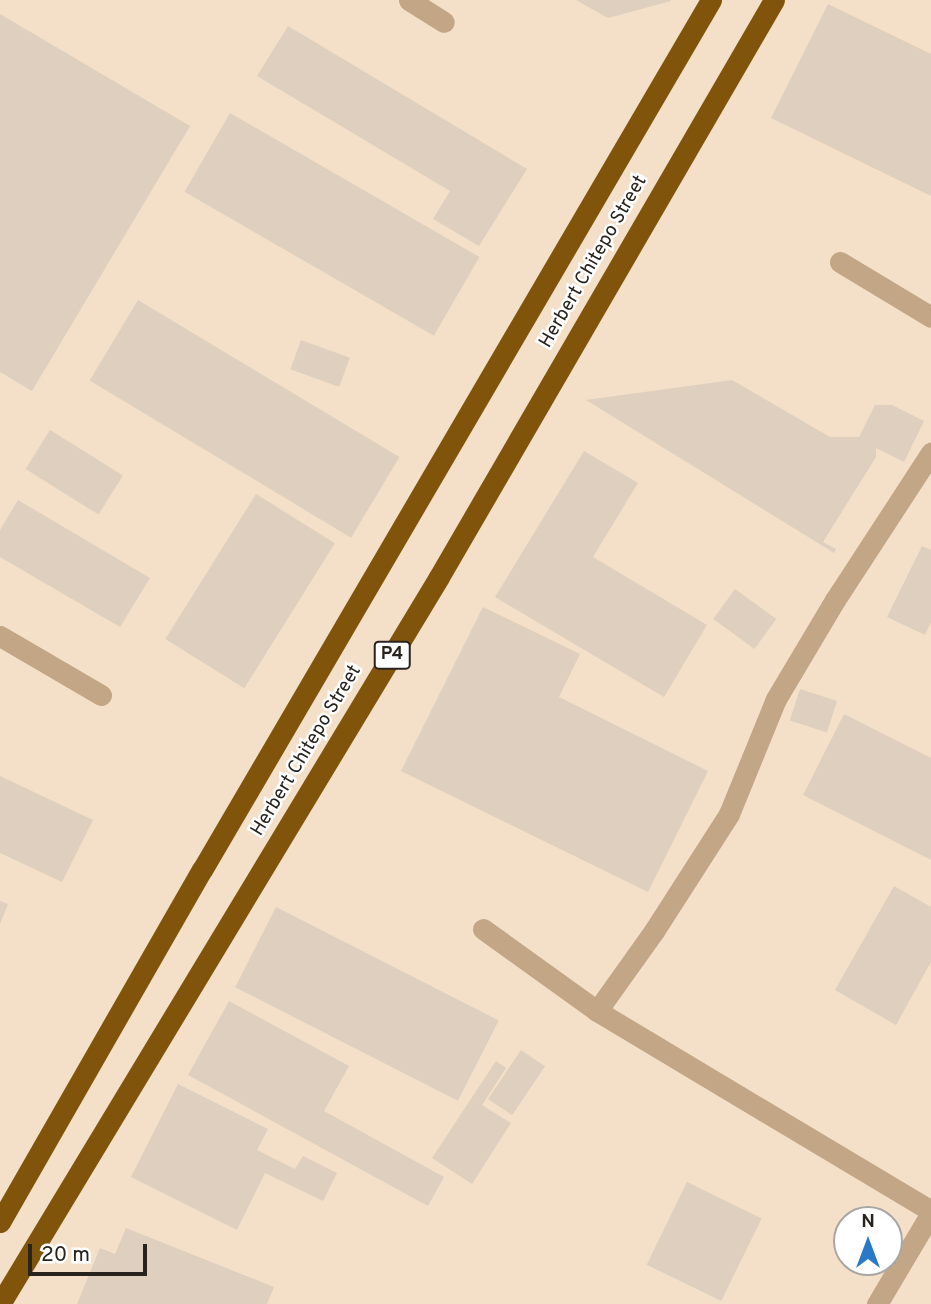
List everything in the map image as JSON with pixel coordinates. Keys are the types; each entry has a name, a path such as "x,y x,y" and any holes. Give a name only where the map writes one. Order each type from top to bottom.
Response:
{"highway":[{"name":"Herbert Chitepo Street","path":"0,1222 711,0"},
{"name":"Herbert Chitepo Street","path":"0,1304 439,577 774,0"}],"street":[{"path":"409,0 444,22"},
{"path":"841,262 931,317"},
{"path":"597,1011 654,931 729,814 776,699 835,600 931,453"},
{"path":"0,636 101,695"},
{"path":"483,929 597,1011 931,1212 877,1304"}],"shaded area":[{"path":"0,0 931,0 931,1304 0,1304"}],"building":[{"path":"576,0 670,0 671,1 608,18"},
{"path":"828,4 931,54 931,196 771,118"},
{"path":"0,14 190,126 32,391 0,372"},
{"path":"288,26 527,169 479,246 433,219 450,191 257,76"},
{"path":"230,113 479,257 434,336 184,192"},
{"path":"138,300 399,457 351,538 90,381"},
{"path":"301,340 350,358 339,387 290,369"},
{"path":"732,380 830,437 859,437 875,405 892,405 924,421 904,462 876,448 876,457 823,542 836,549 834,553 586,400"},
{"path":"50,430 123,476 99,515 26,469"},
{"path":"584,451 638,483 593,557 707,625 664,697 495,597"},
{"path":"256,494 335,543 244,688 165,639"},
{"path":"18,500 150,578 120,627 0,557 0,530"},
{"path":"922,546 931,550 931,622 925,635 887,617"},
{"path":"735,589 776,619 755,649 713,619"},
{"path":"483,607 580,654 559,697 708,771 648,892 401,771"},
{"path":"800,689 837,701 827,732 790,720"},
{"path":"844,714 931,758 931,860 803,795"},
{"path":"0,776 93,820 62,882 0,853"},
{"path":"894,886 931,907 931,962 896,1025 835,990"},
{"path":"0,901 8,904 0,924"},
{"path":"276,907 499,1020 458,1101 235,987"},
{"path":"229,1001 349,1066 324,1111 444,1177 428,1206 188,1075"},
{"path":"521,1050 545,1066 512,1115 488,1099"},
{"path":"496,1061 506,1068 482,1105 511,1123 472,1184 432,1158"},
{"path":"178,1084 268,1129 257,1150 295,1169 303,1156 337,1173 323,1201 265,1173 237,1230 131,1177"},
{"path":"687,1182 762,1218 721,1301 647,1265"},
{"path":"126,1228 274,1287 267,1304 77,1304 100,1248 115,1254"}]}
